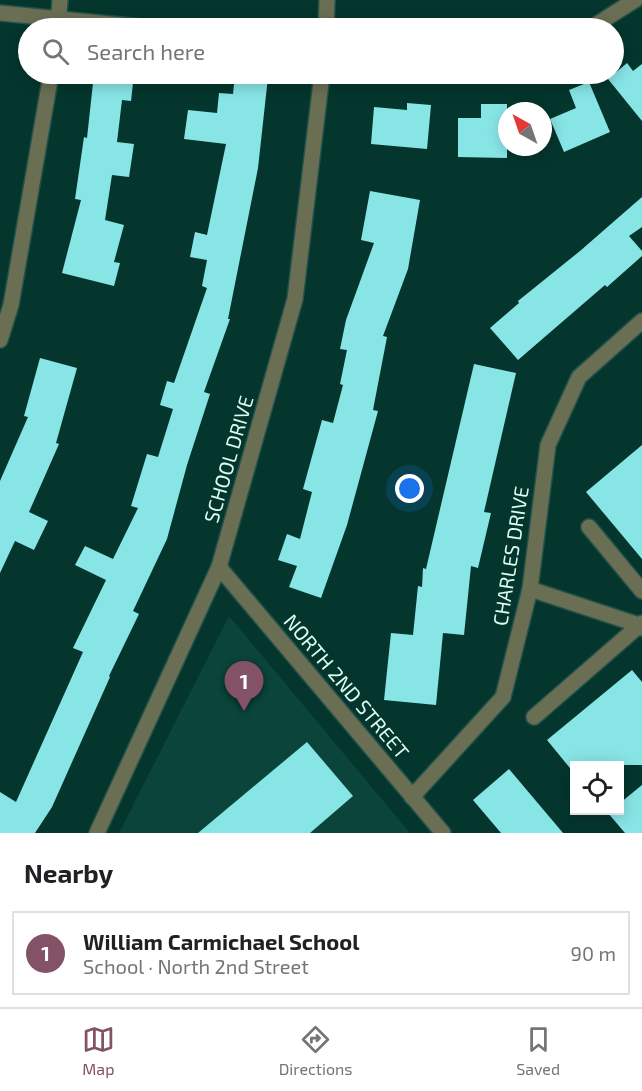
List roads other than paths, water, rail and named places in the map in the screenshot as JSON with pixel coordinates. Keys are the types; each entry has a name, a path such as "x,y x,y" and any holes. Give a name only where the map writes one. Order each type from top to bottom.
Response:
{"street":[{"path":"59,18 60,0"},
{"path":"326,18 327,0"},
{"path":"606,18 634,0"},
{"path":"0,13 27,18"},
{"path":"0,340 11,305 49,84"},
{"name":"SCHOOL DRIVE","path":"97,833 219,567 295,299 321,84"},
{"name":"CHARLES DRIVE","path":"412,797 503,697 530,589 548,445 579,377 642,321"},
{"path":"589,527 642,591"},
{"name":"NORTH 2ND STREET","path":"219,567 443,833"},
{"path":"530,589 641,625"},
{"path":"534,717 641,625"}],"place":[{"name":"William Carmichael School","path":"244,711"}]}
